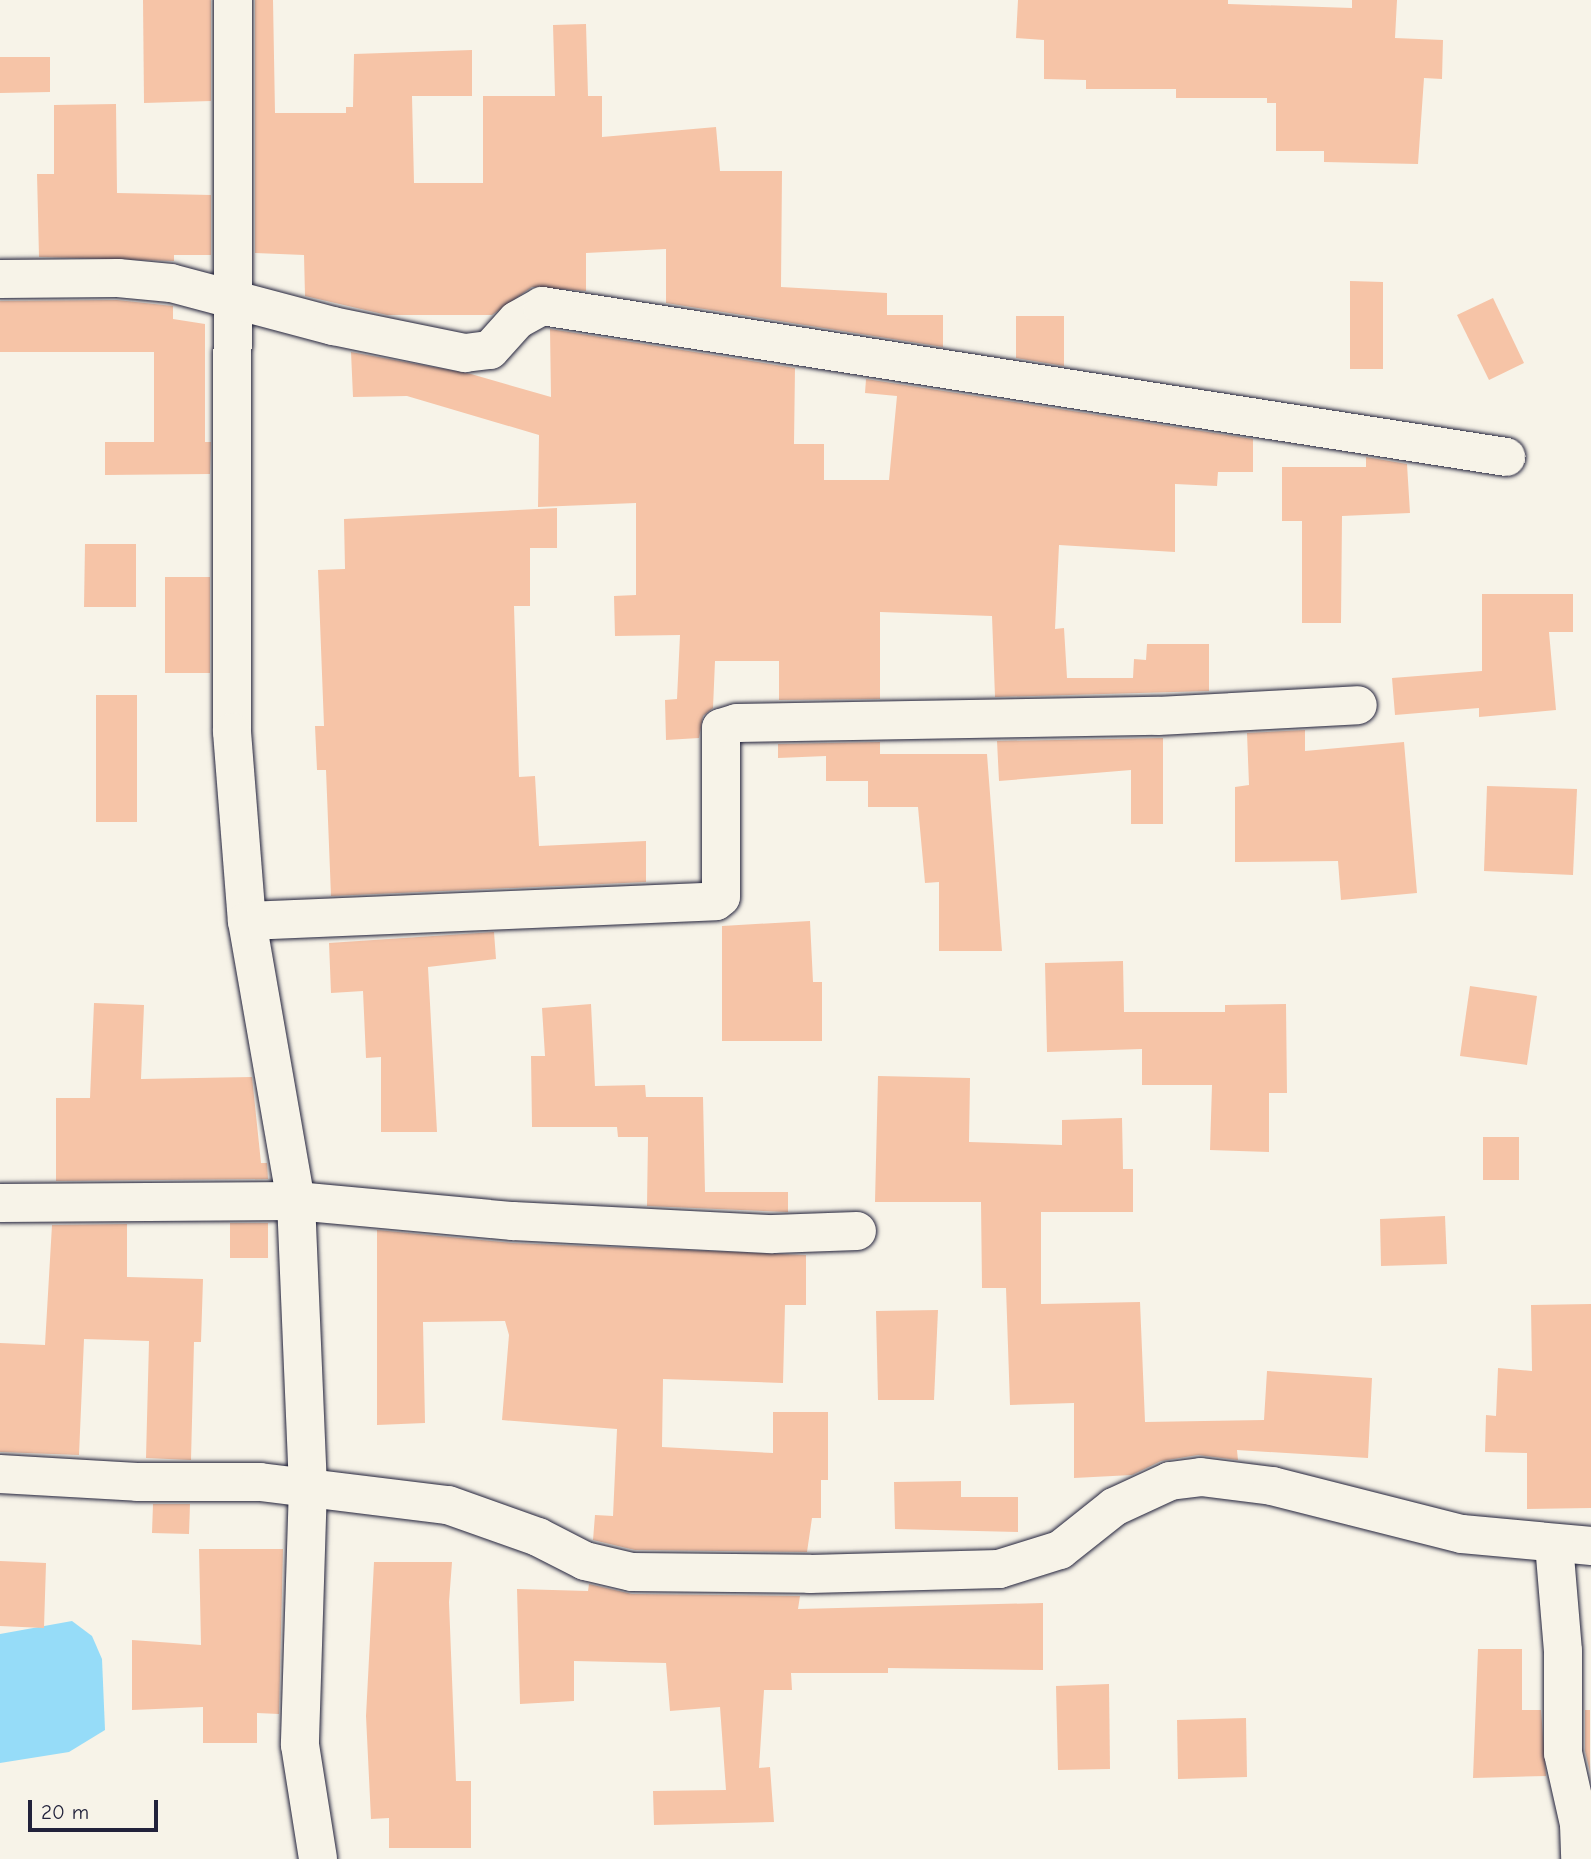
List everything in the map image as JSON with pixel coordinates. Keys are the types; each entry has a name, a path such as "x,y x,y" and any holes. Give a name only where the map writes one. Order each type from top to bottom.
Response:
{"street":[{"path":"233,0 236,301 232,732 247,921 296,1201 308,1486 300,1745 318,1859"},
{"path":"0,279 118,278 171,283 236,301 465,353 490,350 517,320 542,306 1506,457"},
{"path":"247,921 716,901 721,897 722,728 737,723 1158,716 1358,705"},
{"path":"0,1203 296,1201 513,1222 773,1234 857,1231"},
{"path":"0,1474 308,1486 448,1505 538,1537 585,1561 632,1572 999,1569 1060,1550 1114,1507 1170,1481 1201,1477 1272,1486 1462,1534 1591,1546"},
{"path":"1554,1544 1563,1651 1563,1753 1578,1824 1580,1859"}],"water":[{"path":"72,1621 92,1636 102,1659 105,1730 69,1752 0,1763 0,1634"}],"building":[{"path":"143,0 211,0 211,101 144,103"},
{"path":"255,0 273,0 275,113 346,113 346,107 353,107 354,54 472,50 472,96 412,96 414,183 483,183 483,96 555,96 553,25 586,24 588,96 602,96 602,137 716,127 720,171 782,171 781,287 887,293 887,315 943,315 943,347 666,303 666,249 586,253 586,291 532,287 492,315 387,315 305,296 304,255 255,253"},
{"path":"1018,0 1228,0 1228,4 1352,8 1352,0 1397,0 1395,38 1443,40 1442,79 1424,78 1418,164 1324,162 1324,151 1276,151 1276,103 1267,103 1267,98 1176,98 1176,89 1086,89 1086,80 1044,79 1044,40 1016,38"},
{"path":"0,57 50,57 50,92 0,93"},
{"path":"116,104 117,193 211,195 211,255 174,255 174,261 39,257 37,174 54,174 54,105"},
{"path":"1350,281 1383,282 1383,369 1350,369"},
{"path":"1493,298 1524,363 1489,380 1457,315"},
{"path":"117,300 173,306 173,319 205,324 205,442 211,442 210,474 105,475 105,442 154,442 154,352 0,352 0,301"},
{"path":"1016,316 1064,316 1064,366 1016,358"},
{"path":"550,329 795,368 794,444 824,444 824,480 889,480 897,396 865,393 866,379 1253,439 1253,472 1218,472 1217,486 1175,484 1175,552 1059,545 1055,629 1064,628 1067,678 1133,678 1134,659 1146,660 1147,644 1209,644 1209,691 995,697 992,616 880,612 880,699 779,700 779,661 715,661 713,708 703,716 699,738 666,740 665,700 677,699 680,635 615,636 614,596 636,595 636,503 538,507 539,435 407,396 353,397 351,352 471,374 551,397"},
{"path":"1366,457 1407,464 1410,513 1342,516 1341,623 1302,623 1302,521 1282,521 1282,467 1366,467"},
{"path":"557,508 557,548 530,548 530,606 514,606 519,777 535,776 539,846 646,841 646,882 331,896 326,770 317,770 315,726 324,726 318,570 345,569 344,519"},
{"path":"85,544 136,544 136,607 84,607"},
{"path":"165,577 210,577 210,673 165,673"},
{"path":"1482,594 1573,594 1573,632 1549,632 1556,710 1479,717 1479,708 1395,715 1392,678 1482,671"},
{"path":"96,695 137,695 137,822 96,822"},
{"path":"1305,730 1305,751 1404,742 1417,893 1341,900 1338,861 1235,862 1235,787 1249,785 1247,733"},
{"path":"1163,738 1163,824 1131,824 1131,770 999,781 997,741"},
{"path":"880,742 880,754 987,754 1002,951 939,951 939,882 925,883 918,807 868,807 868,781 826,781 826,756 778,758 778,744"},
{"path":"1487,786 1577,789 1573,875 1484,871"},
{"path":"810,921 813,982 822,982 822,1041 722,1041 722,926"},
{"path":"494,932 496,959 428,967 437,1132 381,1132 381,1057 366,1058 363,991 331,993 329,943"},
{"path":"1123,961 1124,1012 1225,1012 1225,1005 1286,1004 1287,1093 1269,1093 1269,1152 1210,1150 1212,1085 1142,1085 1142,1049 1047,1052 1045,963"},
{"path":"1470,986 1537,996 1527,1065 1460,1056"},
{"path":"94,1003 144,1005 141,1079 252,1077 261,1163 267,1163 268,1179 56,1181 56,1098 90,1098"},
{"path":"591,1004 595,1086 645,1085 646,1097 703,1097 705,1192 788,1192 788,1212 647,1206 648,1137 618,1137 617,1127 532,1127 531,1056 545,1056 542,1008"},
{"path":"878,1076 970,1078 969,1142 1062,1145 1062,1120 1122,1118 1123,1169 1133,1169 1133,1212 1041,1212 1041,1304 1140,1302 1145,1422 1264,1420 1267,1371 1372,1378 1368,1458 1237,1450 1238,1460 1198,1455 1161,1461 1132,1475 1074,1478 1074,1403 1010,1405 1006,1288 982,1288 981,1202 875,1202"},
{"path":"1483,1137 1519,1137 1519,1180 1483,1180"},
{"path":"1445,1216 1447,1264 1381,1266 1380,1219"},
{"path":"230,1223 268,1223 268,1258 230,1258"},
{"path":"127,1224 127,1277 203,1279 201,1342 194,1342 191,1460 146,1458 149,1341 84,1339 79,1455 0,1452 0,1343 45,1345 52,1225"},
{"path":"377,1230 512,1243 806,1255 806,1305 785,1305 783,1383 663,1379 662,1447 773,1453 773,1412 828,1412 828,1480 821,1480 821,1518 812,1518 807,1552 635,1550 593,1540 595,1515 613,1516 617,1429 502,1420 509,1335 505,1321 423,1322 425,1423 377,1425"},
{"path":"1591,1304 1591,1508 1527,1509 1527,1453 1485,1452 1486,1415 1496,1416 1498,1368 1532,1371 1531,1305"},
{"path":"938,1310 934,1400 878,1400 876,1311"},
{"path":"961,1481 961,1497 1018,1497 1018,1532 895,1529 894,1482"},
{"path":"153,1504 190,1504 189,1534 152,1533"},
{"path":"199,1549 283,1549 279,1714 257,1713 257,1743 203,1743 203,1707 132,1710 132,1640 201,1645"},
{"path":"0,1561 46,1563 44,1628 0,1626"},
{"path":"374,1562 452,1562 449,1602 456,1781 471,1781 471,1848 389,1848 389,1818 371,1819 366,1716"},
{"path":"589,1584 632,1594 800,1596 798,1609 1043,1603 1043,1670 888,1668 888,1673 791,1673 792,1690 764,1690 759,1768 770,1767 774,1822 654,1825 653,1791 726,1790 720,1707 670,1711 666,1663 574,1661 574,1701 520,1704 517,1589 588,1591"},
{"path":"1478,1649 1522,1649 1522,1710 1541,1710 1546,1776 1473,1778"},
{"path":"1109,1684 1110,1769 1058,1770 1056,1686"},
{"path":"1585,1710 1590,1710 1590,1772 1585,1751"},
{"path":"1246,1718 1247,1777 1178,1779 1177,1720"}]}
